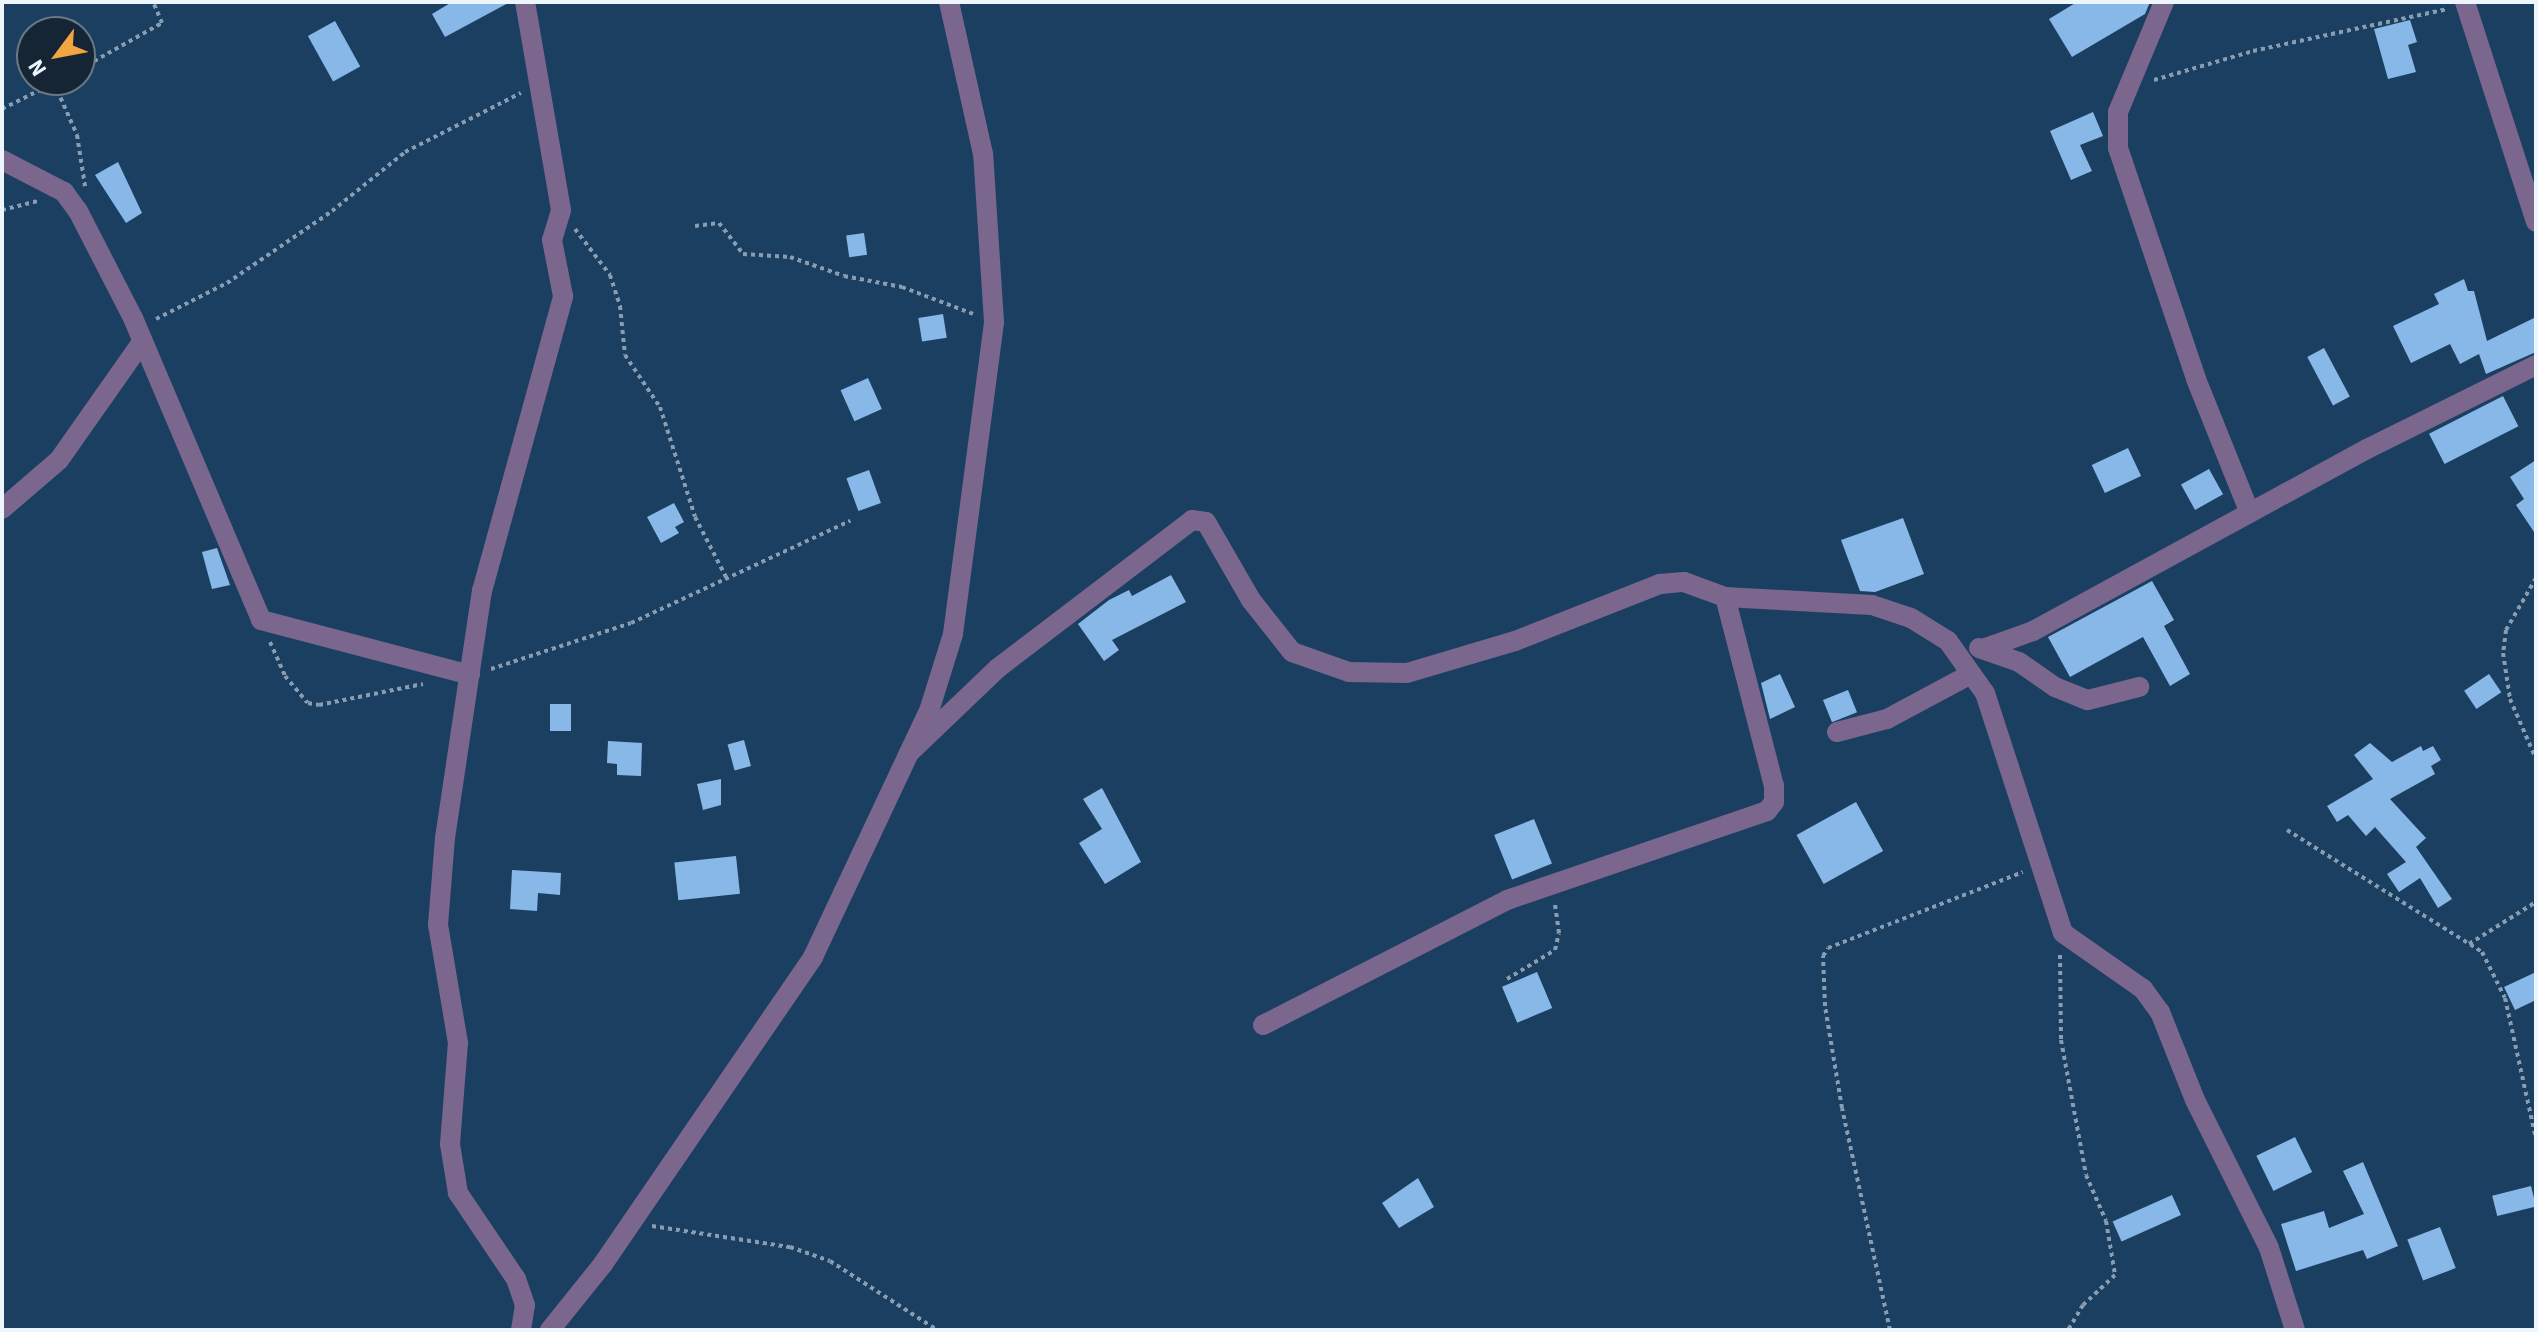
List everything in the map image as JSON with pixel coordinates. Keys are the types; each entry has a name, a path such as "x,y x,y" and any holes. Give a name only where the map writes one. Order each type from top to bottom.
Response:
{"street":[{"path":"521,1330 521,1291 462,1203 450,1144 458,1043 438,925 439,887 465,674 482,591 561,310 552,240 561,210 525,2"},
{"path":"550,1330 631,1223 813,957 909,753 953,634 994,322 983,154 949,2"},
{"path":"2164,2 2118,112 2118,148 2196,379 2250,513"},
{"path":"2466,4 2536,222"},
{"path":"2,160 71,200 141,338 261,620 465,674"},
{"path":"2,509 59,460 141,338"},
{"path":"1983,649 2033,631 2250,513 2536,365"},
{"path":"909,753 998,668 1192,520 1206,522 1251,600 1292,652 1349,672 1407,673 1515,641 1660,584 1684,582 1725,597 1872,605 1911,618 1948,641 2019,662 2055,687 2088,700 2139,687"},
{"path":"1263,1025 1468,917 1551,885 1762,815 1774,802 1774,786 1725,597"},
{"path":"1948,641 1985,693 2063,933 2153,1000 2206,1122 2269,1248 2295,1330"},
{"path":"1837,732 1887,719 1971,674"}],"path":[{"path":"96,60 162,23 153,2"},
{"path":"2130,88 2253,51 2466,4"},
{"path":"141,338 162,313 227,283 405,152 488,106 538,87"},
{"path":"2,109 28,96"},
{"path":"60,96 77,135 86,190"},
{"path":"561,210 610,275 620,306 625,355 660,407 695,517 726,577"},
{"path":"695,226 719,223 743,254 790,257 844,276 902,287 994,322"},
{"path":"261,620 285,676 308,703 402,690 631,623 850,521"},
{"path":"2536,578 2506,630 2503,653 2510,699 2536,759"},
{"path":"2287,830 2482,952 2505,998 2536,1139"},
{"path":"1890,1330 1839,1093 1823,956 1828,948 1900,924 2040,865"},
{"path":"1507,979 1555,950 1559,933 1551,885"},
{"path":"2469,944 2536,902"},
{"path":"2063,933 2061,1040 2086,1175 2106,1221 2115,1275 2083,1305 2068,1330"},
{"path":"631,1223 790,1247 830,1261 937,1330"}],"building":[{"path":"452,2 510,2 445,37 432,14"},
{"path":"2077,2 2150,2 2145,14 2072,57 2049,19"},
{"path":"2410,20 2417,42 2408,45 2416,72 2388,79 2374,29"},
{"path":"335,21 360,66 333,82 308,36"},
{"path":"2093,112 2103,136 2080,145 2092,171 2071,180 2050,131"},
{"path":"118,162 142,213 126,223 95,175"},
{"path":"864,233 867,255 849,257 846,236"},
{"path":"2464,279 2468,291 2474,291 2487,341 2536,317 2536,352 2486,374 2479,354 2460,364 2450,344 2411,363 2393,326 2439,304 2434,294"},
{"path":"943,314 947,338 922,342 918,318"},
{"path":"2324,348 2350,397 2333,405 2307,357"},
{"path":"868,378 882,409 854,421 841,390"},
{"path":"2503,396 2518,426 2444,464 2429,434"},
{"path":"2128,448 2141,476 2105,493 2092,465"},
{"path":"2536,460 2536,535 2516,505 2524,499 2510,477"},
{"path":"2209,469 2223,494 2195,510 2181,485"},
{"path":"869,470 881,503 858,511 846,478"},
{"path":"674,503 684,522 675,527 679,533 661,543 647,517"},
{"path":"1903,518 1924,574 1875,592 1860,591 1841,540"},
{"path":"217,548 230,585 212,589 202,552"},
{"path":"1171,575 1186,602 1112,640 1119,650 1104,661 1078,624 1109,600 1129,590 1132,596"},
{"path":"2152,581 2174,620 2164,626 2190,674 2170,686 2143,637 2070,677 2048,637"},
{"path":"1780,674 1795,707 1770,719 1761,683"},
{"path":"2489,674 2501,692 2476,709 2464,691"},
{"path":"1848,690 1857,712 1832,722 1823,700"},
{"path":"550,704 571,704 571,731 550,731"},
{"path":"744,740 751,766 735,770 728,744"},
{"path":"608,741 642,743 641,776 617,775 617,764 607,763"},
{"path":"2370,743 2392,762 2421,746 2423,751 2433,746 2441,760 2431,766 2435,774 2390,799 2426,838 2416,847 2452,899 2438,908 2420,878 2399,892 2387,874 2406,862 2375,827 2366,836 2348,815 2337,822 2327,806 2373,779 2354,755"},
{"path":"721,779 721,805 703,810 697,784"},
{"path":"1102,788 1141,862 1105,884 1079,843 1102,829 1083,799"},
{"path":"1856,802 1883,851 1824,884 1797,835"},
{"path":"1534,819 1552,864 1512,880 1494,835"},
{"path":"736,856 740,894 678,900 674,862"},
{"path":"512,870 561,873 560,895 538,893 537,911 510,909"},
{"path":"1537,972 1552,1008 1517,1023 1502,987"},
{"path":"2536,972 2536,1000 2515,1010 2504,987"},
{"path":"2295,1137 2312,1172 2273,1191 2256,1156"},
{"path":"2363,1162 2398,1246 2367,1259 2363,1250 2296,1271 2281,1224 2324,1211 2329,1228 2364,1214 2343,1171"},
{"path":"1418,1178 1434,1207 1399,1228 1382,1203"},
{"path":"2531,1186 2536,1206 2497,1216 2492,1196"},
{"path":"2172,1195 2181,1215 2122,1242 2113,1221"},
{"path":"2440,1227 2456,1268 2423,1281 2407,1240"}]}
